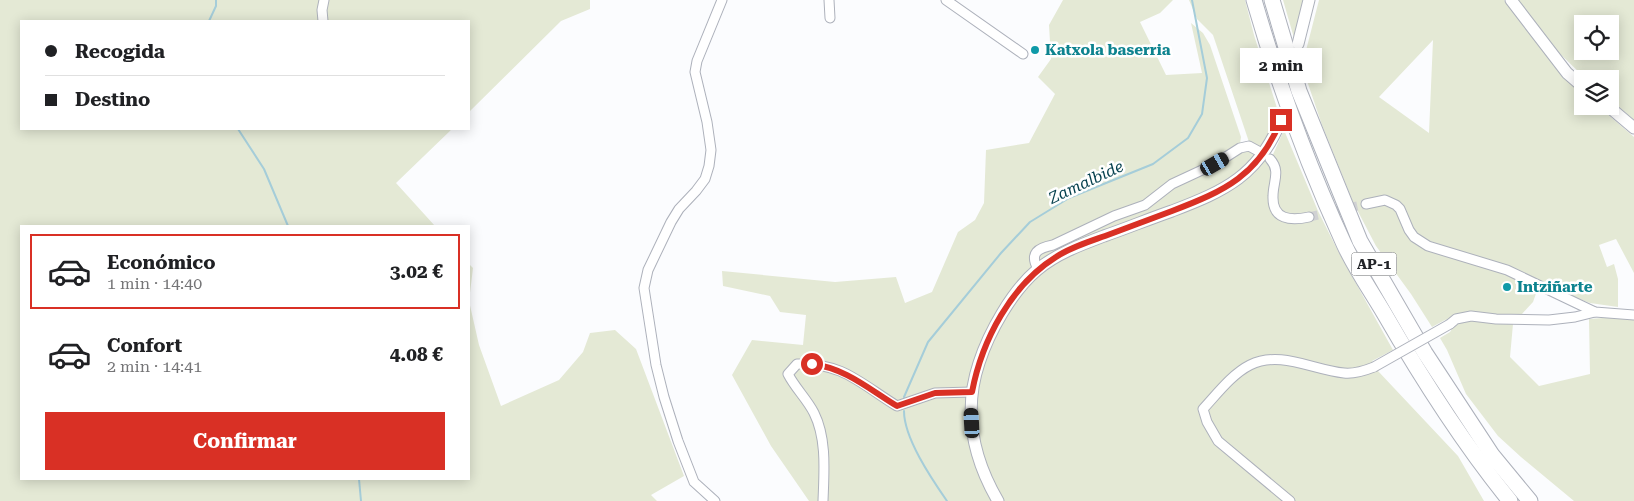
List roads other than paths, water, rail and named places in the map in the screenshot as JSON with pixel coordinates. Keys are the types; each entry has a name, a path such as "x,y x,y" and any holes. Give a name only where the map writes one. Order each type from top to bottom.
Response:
{"highway":[{"name":"AP-1","path":"1254,0 1310,166 1345,246 1412,361 1479,463 1510,501"},
{"name":"AP-1","path":"1272,0 1299,91 1360,242 1424,352 1492,455 1530,501"}],"main road":[{"path":"1298,44 1309,0"},
{"path":"1511,0 1567,73 1574,79"},
{"path":"1619,115 1634,128"},
{"path":"998,501 982,471 973,440 972,392 982,356 994,329 1028,278 1038,269 1067,251 1226,188 1246,172 1265,152 1274,138 1281,120"}],"street":[{"path":"324,0 322,10 324,20"},
{"path":"715,501 694,482 678,441 656,365 644,288 648,270 671,222 679,209 701,185 709,166 711,150 707,122 694,72 722,0"},
{"path":"829,0 830,18"},
{"path":"946,0 1023,54"},
{"path":"1038,269 1034,258 1036,251 1043,247 1145,205 1172,184 1215,164 1240,148 1249,146 1260,152"},
{"path":"1270,158 1276,168 1273,202 1278,213 1290,220 1309,217"},
{"path":"1366,204 1379,200 1391,202 1400,209 1409,230 1419,242 1507,270 1596,312"},
{"path":"1290,501 1218,441 1209,427 1202,409 1242,370 1258,362 1279,359 1343,373 1361,372 1374,368 1456,319 1471,316 1496,320 1549,320 1574,318 1596,312 1634,315"},
{"path":"823,501 824,466 820,430 814,412 793,385 788,374 797,364 826,365 843,372 856,378 897,406 935,393 972,392"}],"waterway":[{"path":"209,20 216,6 216,0"},
{"name":"Zamalbide","path":"904,397 928,342 1001,253 1030,222 1069,198 1153,164 1188,138 1202,114 1207,78 1192,0"},
{"path":"239,130 264,169 288,225"},
{"name":"Zamalbide","path":"904,411 905,422 913,445 926,470 947,501"},
{"path":"359,480 361,501"}],"tunnel":[{"path":"1309,217 1366,204"}],"place":[{"name":"Katxola baserria","path":"1035,50"},
{"name":"Intziñarte","path":"1507,287"}]}
